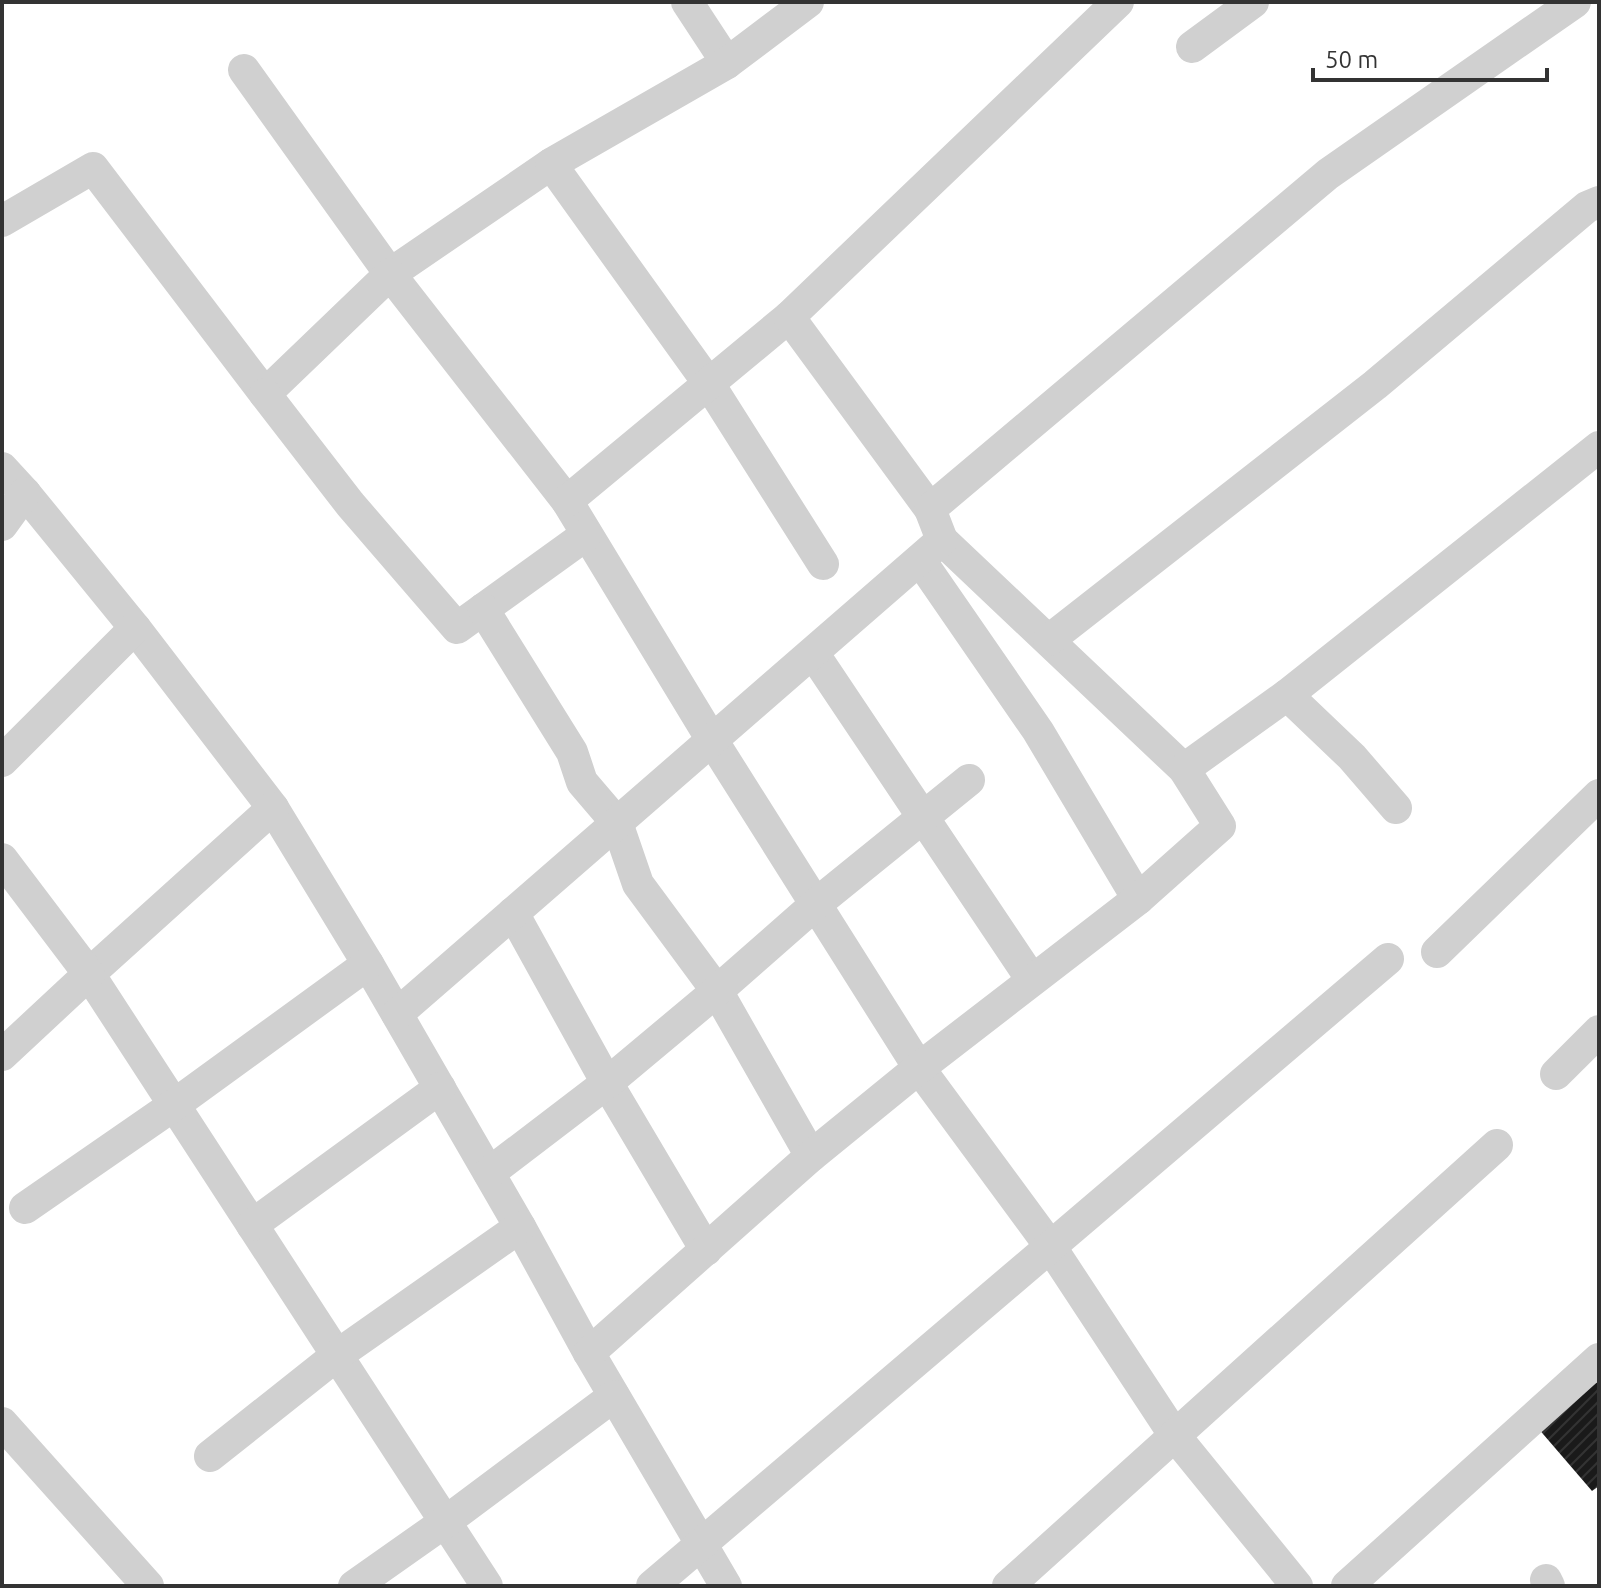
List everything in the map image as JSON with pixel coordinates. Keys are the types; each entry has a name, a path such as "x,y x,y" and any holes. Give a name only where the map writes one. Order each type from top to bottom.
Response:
{"street":[{"path":"687,2 727,63"},
{"path":"265,394 390,274 551,164 727,63 808,2"},
{"path":"567,501 789,317 1118,2"},
{"path":"1192,47 1253,2"},
{"path":"930,509 1328,174 1575,2"},
{"path":"244,70 390,274 567,501 712,740 919,1068 1050,1246 1175,1436 1297,1586"},
{"path":"551,164 709,384 823,564"},
{"path":"2,221 93,168 350,504 457,628 586,535"},
{"path":"1049,640 1375,385 1587,207 1599,202"},
{"path":"789,317 930,509 931,550 1138,899"},
{"path":"1184,769 1287,695 1599,447"},
{"path":"2,468 135,628 273,808 368,964 589,1353 726,1586"},
{"path":"2,525 25,493"},
{"path":"589,1353 811,1156 919,1068 1138,899 1220,826 1184,769 1049,640 931,550"},
{"path":"397,1014 931,550"},
{"path":"483,609 572,752 582,782 617,823 638,884 717,991 811,1156"},
{"path":"2,761 135,628"},
{"path":"813,653 1032,980"},
{"path":"1287,695 1352,757 1396,808"},
{"path":"489,1173 607,1083 816,904 969,780"},
{"path":"1437,952 1599,795"},
{"path":"2,1055 273,808"},
{"path":"2,859 89,974 487,1586"},
{"path":"513,913 607,1083 706,1250"},
{"path":"652,1586 1388,959"},
{"path":"25,1208 174,1105 368,964"},
{"path":"1556,1074 1599,1031"},
{"path":"252,1225 440,1088"},
{"path":"1008,1586 1497,1145"},
{"path":"210,1456 336,1356 520,1227"},
{"path":"1347,1586 1599,1359"},
{"path":"354,1586 614,1396"},
{"path":"2,1423 148,1586"}],"building":[{"path":"1595,1381 1599,1385 1599,1486 1592,1491 1537,1427"}]}
